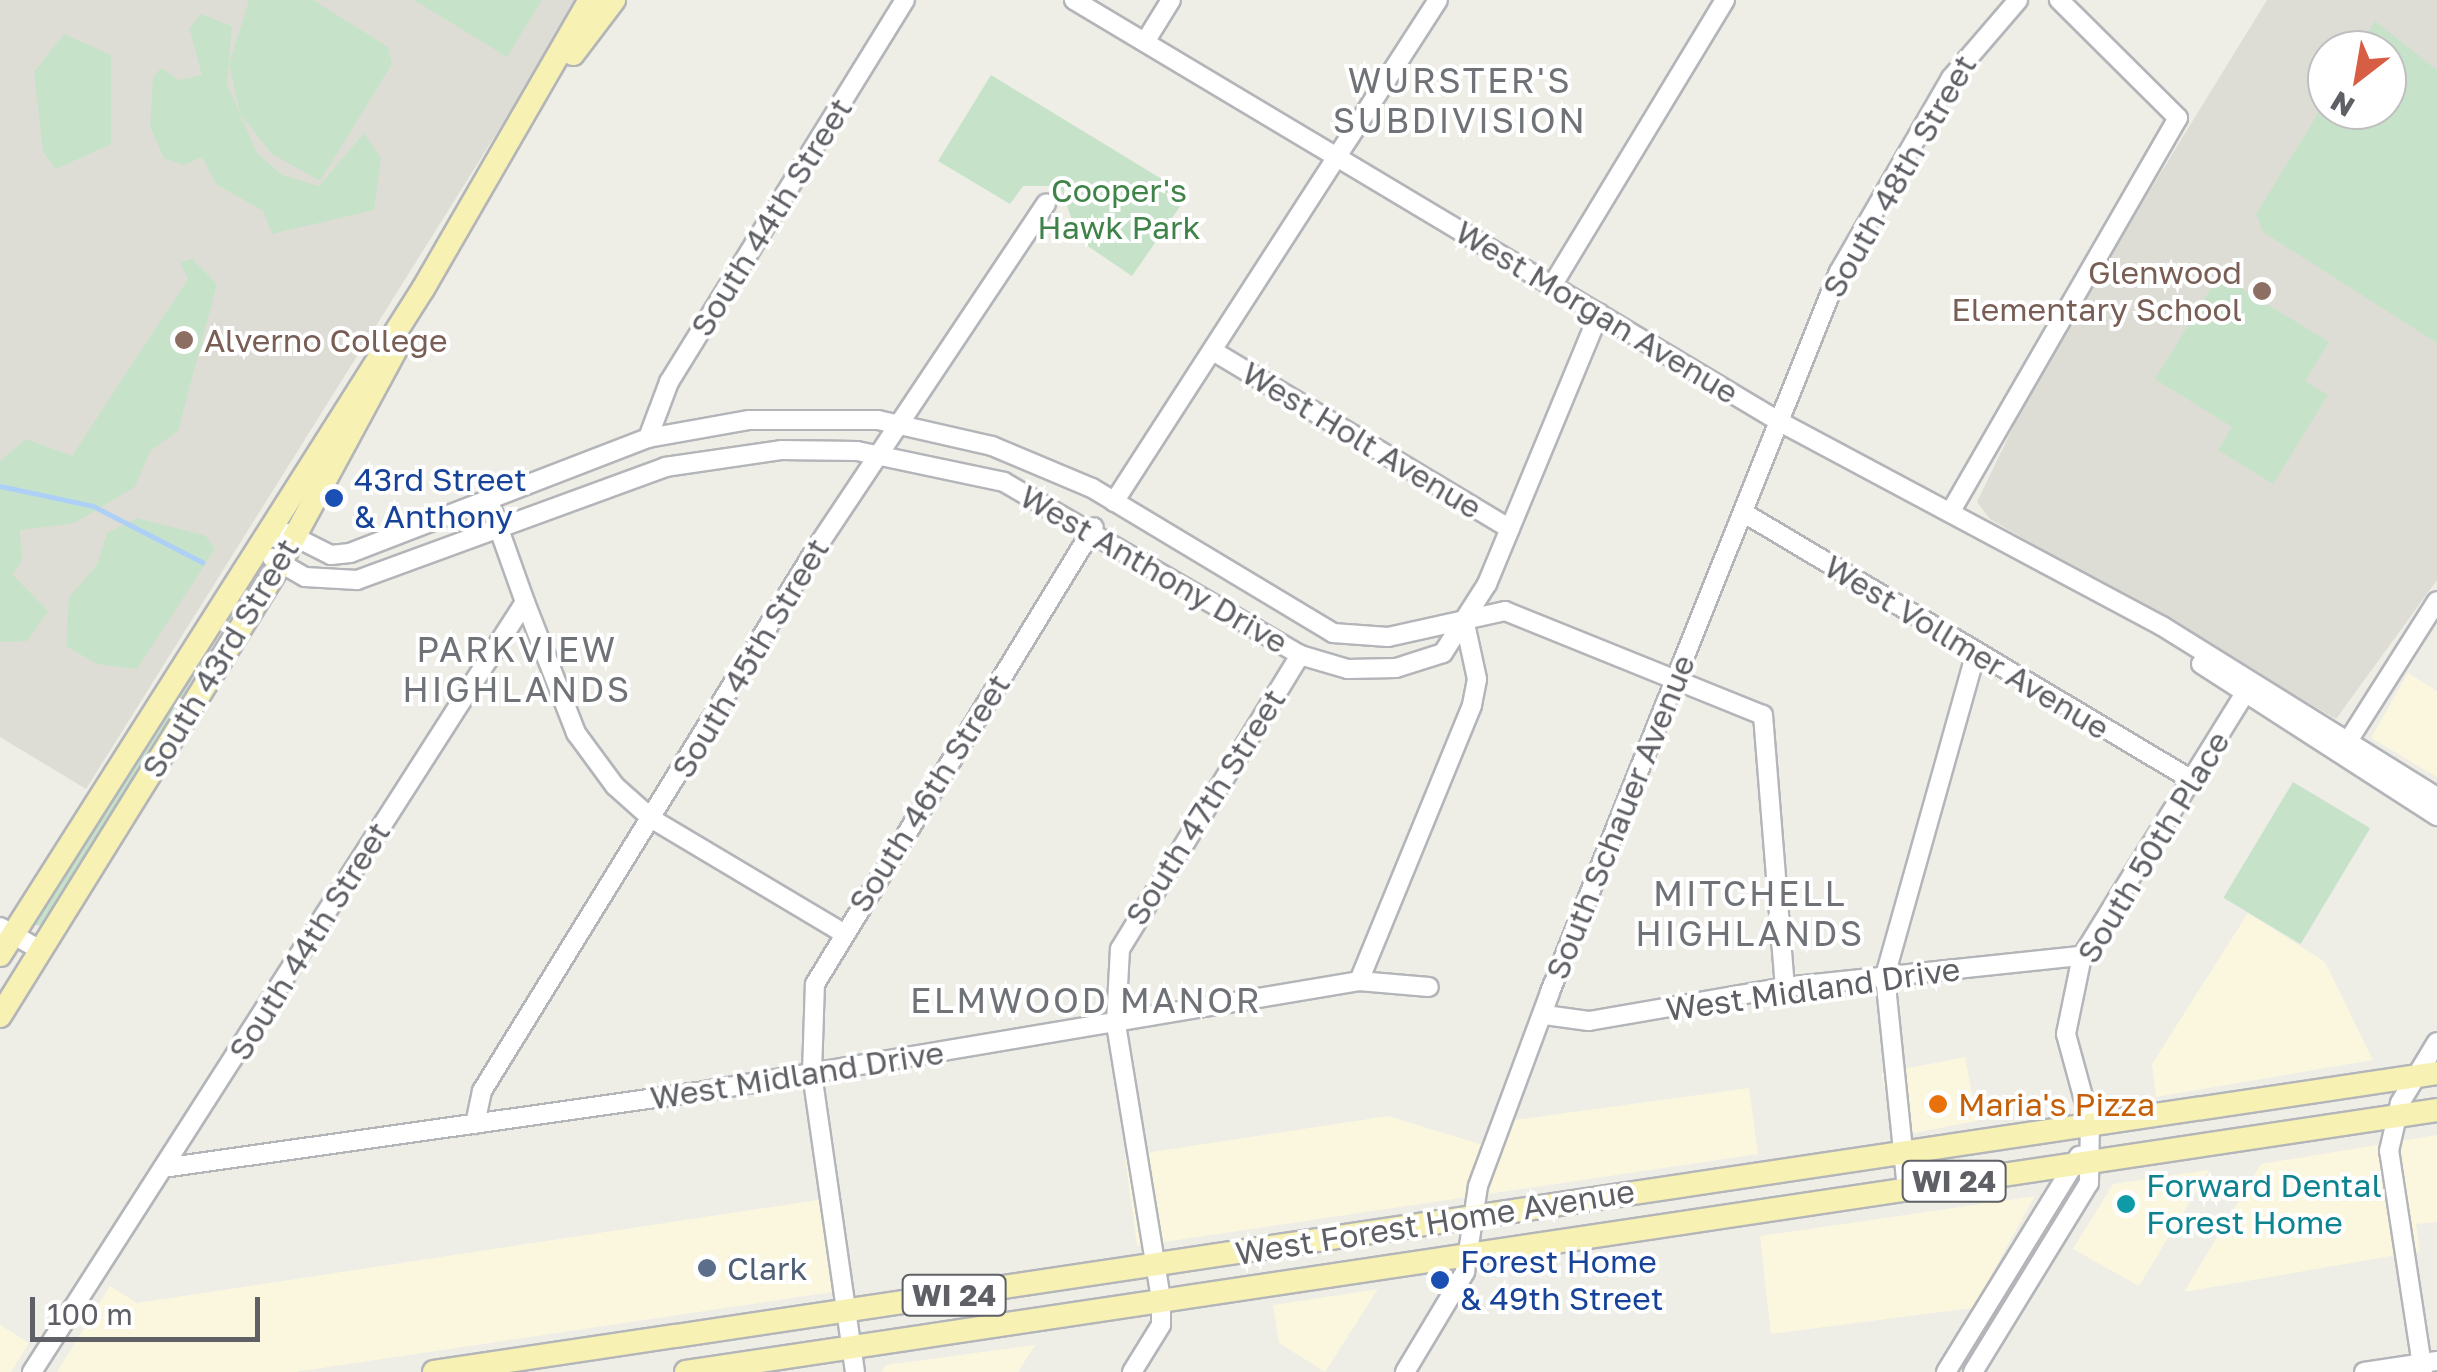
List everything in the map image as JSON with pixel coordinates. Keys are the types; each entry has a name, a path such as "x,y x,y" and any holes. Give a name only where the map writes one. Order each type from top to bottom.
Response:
{"main road":[{"name":"South 43rd Street","path":"0,955 7,931 423,290 532,109 590,0"},
{"name":"South 43rd Street","path":"532,109 614,0"},
{"name":"South 43rd Street","path":"0,1016 280,563 423,290"},
{"name":"West Forest Home Avenue","path":"686,1372 850,1328 1158,1282 1473,1216 2426,1075"},
{"name":"West Forest Home Avenue","path":"434,1372 572,1362 850,1328 1158,1282 1471,1253 2437,1110"}],"street":[{"name":"South 44th Street","path":"648,438 669,382 905,0"},
{"name":"West Morgan Avenue","path":"1074,0 1780,422 2128,611 2344,748 2437,816"},
{"path":"1146,42 1171,0"},
{"path":"1114,502 1438,0"},
{"path":"1552,284 1725,0"},
{"name":"South 48th Street","path":"1780,422 1857,236 1980,36 2018,0"},
{"path":"1950,511 2178,118 2059,0"},
{"name":"South 45th Street","path":"475,1124 482,1091 881,454 1046,203"},
{"path":"1359,981 1477,688 1464,619 1510,529 1599,313"},
{"name":"West Holt Avenue","path":"1213,351 1510,529"},
{"name":"West Anthony Drive","path":"270,523 331,555 350,553 648,438 792,416 902,424 1015,454 1114,502 1322,628 1388,638 1505,611 1675,676 1763,715 1785,986"},
{"name":"South Schauer Avenue","path":"1471,1253 1473,1216 1545,1015 1675,676 1780,422"},
{"name":"West Anthony Drive","path":"254,547 320,581 357,580 683,463 781,450 881,454 1004,482 1094,527 1300,654 1348,670 1413,664 1443,653 1464,619"},
{"path":"488,498 576,733 652,819 843,933"},
{"name":"West Vollmer Avenue","path":"1744,513 2192,780"},
{"name":"South 46th Street","path":"850,1328 812,1073 810,1001 843,933 1094,527"},
{"path":"2344,748 2437,601"},
{"name":"South 44th Street","path":"32,1372 525,602"},
{"name":"West Morgan Avenue","path":"2128,611 2245,692 2437,797"},
{"path":"1907,1189 1885,976 1976,653"},
{"name":"South 47th Street","path":"1158,1282 1116,1023 1126,934 1300,654"},
{"name":"South 50th Place","path":"2090,1122 2066,1034 2082,956 2245,692"},
{"path":"7,931 40,950"},
{"name":"West Midland Drive","path":"1545,1015 1588,1021 1785,986 2082,956"},
{"name":"West Midland Drive","path":"163,1168 812,1073 1359,981 1429,988"},
{"path":"2364,1372 2427,1366 2390,1167 2394,1116 2426,1075 2437,1042"},
{"path":"1973,1372 2081,1199 2090,1122"},
{"path":"1946,1372 2084,1160"},
{"path":"1405,1372 1471,1253"},
{"path":"1132,1372 1161,1325 1158,1282"},
{"path":"850,1328 855,1372"}],"shaded area":[{"name":"Alverno College","path":"0,0 580,0 86,789 0,737"},
{"name":"Glenwood Elementary School","path":"2267,0 2437,0 2437,580 2336,719 1990,519 1977,502 2045,361"},
{"path":"2408,673 2437,691 2437,777 2371,738"},
{"path":"2248,913 2325,962 2373,1060 2156,1097 2152,1064"},
{"path":"1965,1057 1977,1121 1894,1137 1882,1073"},
{"path":"1749,1088 1758,1154 1137,1246 1125,1156 1388,1116 1483,1145 1492,1123"},
{"path":"2437,1135 2437,1222 2416,1224 2420,1251 2184,1292 2261,1164"},
{"path":"2209,1170 2139,1286 2073,1249 2113,1184"},
{"path":"2035,1196 1973,1308 1771,1334 1760,1236"},
{"path":"824,1199 832,1292 295,1372 57,1372 110,1286 137,1303"},
{"path":"1378,1289 1325,1372 1279,1343 1273,1305"},
{"path":"0,1325 29,1343 11,1372 0,1372"},
{"path":"1035,1345 1018,1372 881,1372 886,1365"}],"green space":[{"path":"249,0 313,0 388,47 392,64 320,181 272,154 240,114 229,64"},
{"path":"414,0 542,0 507,57"},
{"path":"201,14 232,26 227,84 257,153 282,175 319,186 364,133 381,158 374,210 272,234 263,211 216,184 202,157 184,165 164,158 150,127 153,77 161,68 179,80 202,75 189,28"},
{"path":"2375,21 2386,30 2369,30"},
{"path":"64,34 111,55 111,144 56,169 43,152 34,72"},
{"path":"2407,46 2437,70 2437,343 2263,232 2256,214 2308,130 2407,130"},
{"name":"Cooper's Hawk Park","path":"991,75 1188,195 1132,276 1064,230 1071,217 1060,186 1023,186 1010,204 938,161"},
{"path":"192,259 217,284 178,431 150,451 135,487 74,523 20,530 22,561 12,574 48,611 27,641 0,642 0,461 26,439 72,456 188,279 180,262"},
{"path":"2219,275 2329,342 2305,381 2328,395 2273,484 2218,450 2232,427 2155,379"},
{"path":"137,518 206,536 215,549 137,669 97,664 66,646 69,597 97,565 107,533"},
{"path":"263,563 43,926 34,925 254,569"},
{"path":"2293,782 2370,828 2301,944 2223,898"}],"waterway":[{"path":"0,486 93,506 202,562"}],"place":[{"name":"Glenwood Elementary School","path":"2262,291"},
{"name":"Alverno College","path":"184,340"},
{"name":"43rd Street & Anthony","path":"334,498"},
{"name":"Maria's Pizza","path":"1938,1104"},
{"name":"Forward Dental Forest Home","path":"2126,1204"},
{"name":"Clark","path":"707,1268"},
{"name":"Forest Home & 49th Street","path":"1440,1280"}],"district":[{"name":"WURSTER'S SUBDIVISION","path":"1460,100"},
{"name":"PARKVIEW HIGHLANDS","path":"517,669"},
{"name":"MITCHELL HIGHLANDS","path":"1750,913"},
{"name":"ELMWOOD MANOR","path":"1086,1000"}]}
